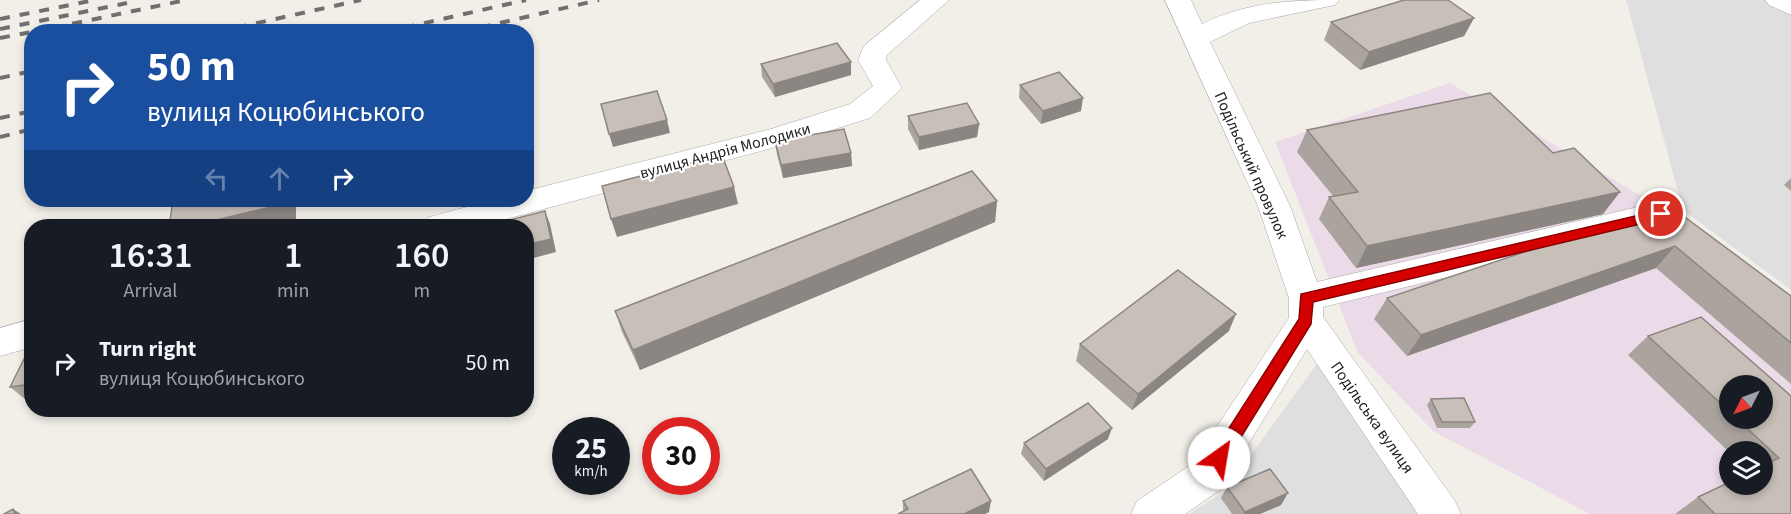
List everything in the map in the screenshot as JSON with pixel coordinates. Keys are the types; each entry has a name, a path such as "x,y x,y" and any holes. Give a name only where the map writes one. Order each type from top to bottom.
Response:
{"street":[{"name":"вулиця Андрія Молодики","path":"534,201 777,137 860,111 888,88 872,60 874,52 936,0"},
{"path":"1178,0 1196,40 1205,31 1226,21 1326,0"},
{"path":"1778,0 1791,7"},
{"name":"Подільський провулок","path":"1196,40 1274,206 1306,309"},
{"name":"вулиця Андрія Молодики","path":"465,219 510,207"},
{"path":"1151,514 1206,477 1306,309 1625,221 1661,214 1671,222"},
{"name":"Подільська вулиця","path":"1306,309 1441,514"},
{"path":"0,342 24,335"}],"shaded area":[{"path":"1626,0 1791,0 1791,290 1683,210"},
{"path":"1450,83 1665,210 1791,307 1791,514 1590,514 1433,431 1358,353 1275,142"},
{"path":"1327,350 1420,514 1189,514 1224,492"}],"building":[{"path":"1404,0 1448,0 1474,18 1369,52 1331,22"},
{"path":"837,43 851,62 773,84 761,64"},
{"path":"1059,72 1083,98 1043,111 1020,85"},
{"path":"657,91 667,120 609,134 601,104"},
{"path":"1490,93 1553,153 1574,148 1620,192 1367,246 1329,197 1358,192 1307,130"},
{"path":"967,103 979,124 919,137 908,116"},
{"path":"844,129 851,153 781,165 775,141"},
{"path":"722,155 734,187 611,219 602,186"},
{"path":"972,171 997,201 633,350 615,311"},
{"path":"172,207 271,207 221,219 170,219"},
{"path":"1674,209 1791,296 1791,343 1675,246 1421,335 1387,298 1605,225"},
{"path":"545,211 551,239 534,243 534,219 514,219"},
{"path":"1178,270 1236,314 1138,394 1080,344"},
{"path":"1701,317 1767,375 1719,375 1719,402 1648,336"},
{"path":"24,359 24,385 10,387"},
{"path":"1773,380 1791,396 1791,514 1715,514 1698,497 1719,487 1719,495 1773,495 1773,461 1779,458 1773,452 1773,441 1761,441 1748,429 1773,429"},
{"path":"1464,398 1475,422 1442,422 1431,399"},
{"path":"1088,403 1112,428 1046,469 1024,443"},
{"path":"971,469 991,501 964,514 898,514 908,509 903,501"},
{"path":"1270,469 1288,493 1245,512 1227,487"},
{"path":"13,509 15,514 4,514"}],"railway":[{"path":"0,19 95,0"},
{"path":"71,24 186,0"},
{"path":"253,24 361,0"},
{"path":"420,24 526,0"},
{"path":"496,24 599,0"},
{"path":"24,24 127,3"},
{"path":"0,29 24,24"},
{"path":"0,38 24,34"},
{"path":"0,78 24,73"},
{"path":"0,118 24,113"},
{"path":"0,137 24,131"}],"route":[{"path":"1219,458 1306,320 1306,298 1661,214"}]}
